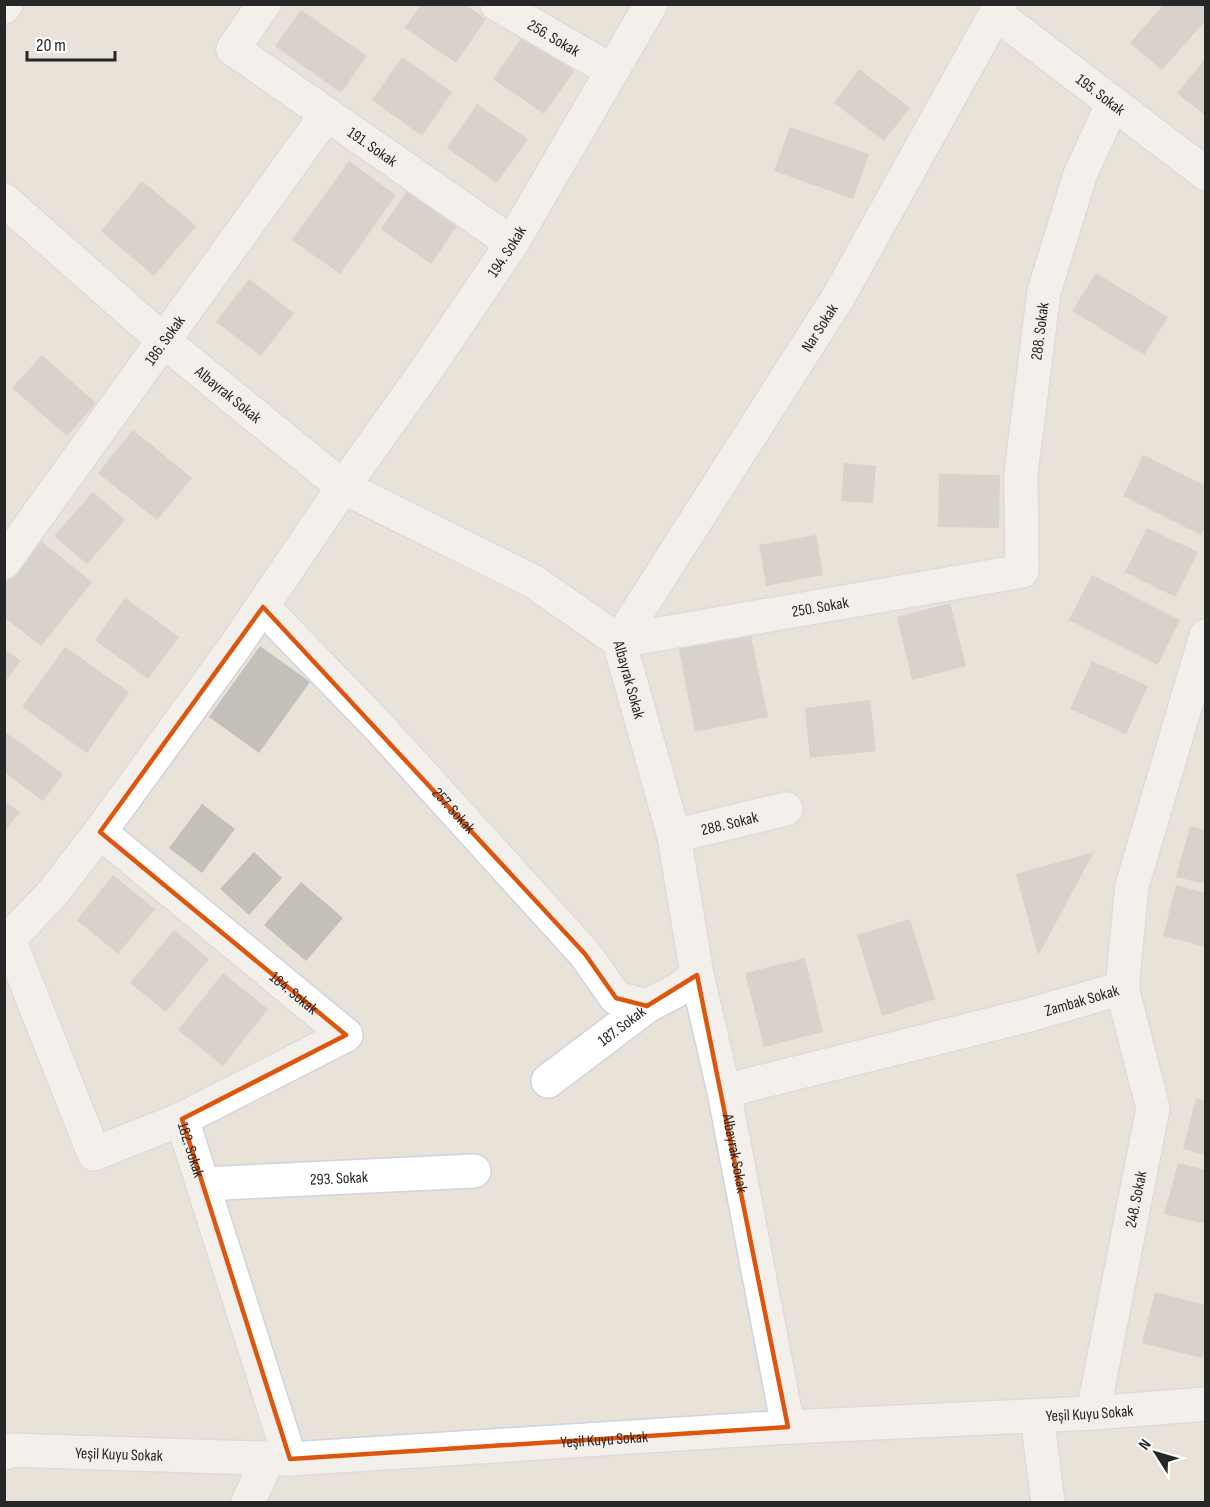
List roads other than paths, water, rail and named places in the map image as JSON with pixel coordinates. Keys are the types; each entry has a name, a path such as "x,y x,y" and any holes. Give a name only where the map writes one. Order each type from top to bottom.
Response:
{"street":[{"name":"191. Sokak","path":"264,4 233,49 512,243"},
{"name":"256. Sokak","path":"497,4 612,71"},
{"name":"194. Sokak","path":"7,940 52,894 100,832 263,606 343,487 428,369 512,243 651,4"},
{"name":"195. Sokak","path":"998,10 1113,103 1206,174"},
{"name":"Nar Sokak","path":"619,641 839,296 998,10"},
{"name":"288. Sokak","path":"1022,571 1021,472 1044,292 1080,175 1113,103"},
{"name":"186. Sokak","path":"4,562 165,342 326,115"},
{"name":"Albayrak Sokak","path":"10,216 343,487 534,582 619,641 674,836 697,975 724,1091 788,1427"},
{"name":"250. Sokak","path":"619,641 1022,571"},
{"name":"257. Sokak","path":"263,606 380,728 577,945 616,998 647,1006"},
{"name":"Zambak Sokak","path":"724,1091 1029,1015 1122,988 1132,886 1206,636"},
{"name":"288. Sokak","path":"674,836 786,809"},
{"name":"184. Sokak","path":"100,832 346,1035 182,1119"},
{"name":"182. Sokak","path":"7,940 94,1154 182,1119 203,1184 279,1459"},
{"name":"187. Sokak","path":"548,1081 647,1006 681,988 697,975"},
{"name":"248. Sokak","path":"1093,1413 1153,1108 1122,988"},
{"name":"293. Sokak","path":"203,1184 474,1171"},
{"name":"Yeşil Kuyu Sokak","path":"6,1449 279,1459 788,1427 1093,1413 1206,1404"},
{"path":"1037,1416 1048,1503"},
{"path":"248,1503 279,1459"}]}
